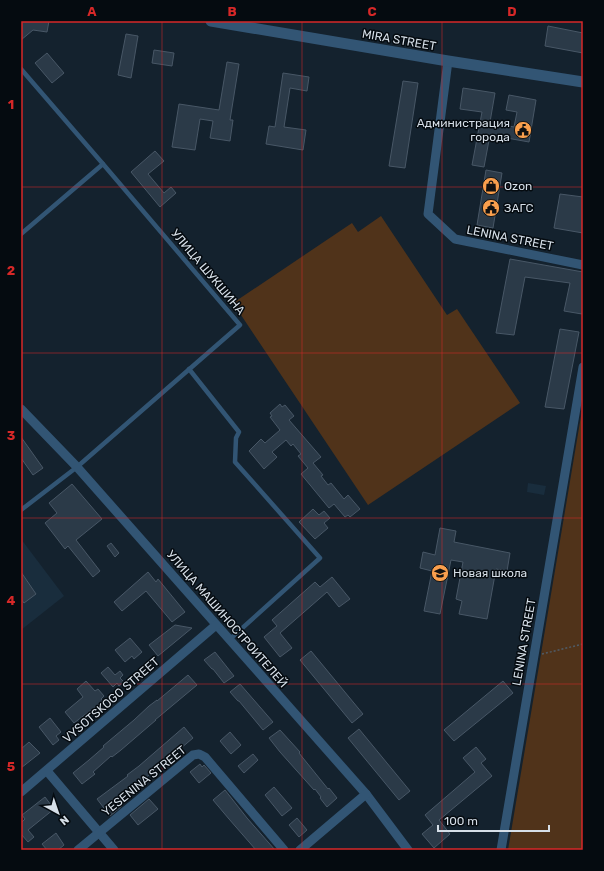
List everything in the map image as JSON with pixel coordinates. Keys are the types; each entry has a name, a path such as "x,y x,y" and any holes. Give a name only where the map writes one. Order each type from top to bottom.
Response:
{"street":[{"name":"MIRA STREET","path":"211,21 583,82"},
{"name":"LENINA STREET","path":"448,61 428,214 455,239 583,265"},
{"name":"LENINA STREET","path":"501,850 583,367"},
{"name":"УЛИЦА МАШИНОСТРОИТЕЛЕЙ","path":"21,409 77,466 366,794 408,850"},
{"name":"VYSOTSKOGO STREET","path":"21,792 216,625"},
{"name":"YESENINA STREET","path":"78,850 193,755 199,754 205,756 284,850"},
{"path":"46,771 114,850"},
{"path":"300,850 366,794"}],"lane":[{"name":"УЛИЦА ШУКШИНА","path":"21,69 240,325 77,466 21,510"},
{"path":"21,234 103,164"},
{"path":"189,369 239,432 236,438 235,462 320,558 230,640"}],"path":[{"path":"539,655 583,644"}],"shaded area":[{"path":"381,216 447,315 457,309 520,403 368,505 233,303 352,223 358,232"},
{"path":"583,404 583,850 508,850"},
{"path":"528,483 546,486 544,495 527,492"},
{"path":"21,539 64,596 21,630"}],"building":[{"path":"21,21 49,21 47,32 33,30 21,40"},
{"path":"548,26 583,33 583,53 545,46"},
{"path":"126,34 138,36 131,78 118,75"},
{"path":"154,50 174,53 172,66 152,63"},
{"path":"47,53 64,73 52,83 35,63"},
{"path":"227,62 239,64 230,120 233,120 230,141 210,138 213,121 200,119 195,150 172,147 179,104 219,110"},
{"path":"283,73 309,77 307,91 290,88 284,127 306,130 303,150 266,144 269,126 275,127"},
{"path":"403,81 418,83 405,168 389,166"},
{"path":"463,88 495,93 490,122 514,127 517,112 506,110 509,95 536,100 529,142 490,135 484,167 472,165 482,112 460,109"},
{"path":"155,151 164,161 148,174 164,193 171,187 176,193 160,207 131,172"},
{"path":"486,170 502,173 493,228 477,225"},
{"path":"560,194 583,197 583,233 554,228"},
{"path":"510,259 583,272 582,314 564,311 570,283 525,277 514,335 496,333"},
{"path":"560,329 579,332 564,409 545,407"},
{"path":"280,404 282,407 285,405 294,416 289,420 321,457 313,463 323,475 321,476 328,485 331,483 344,499 348,495 360,509 350,517 348,515 345,517 334,504 329,508 301,474 308,468 298,456 301,454 293,444 291,446 286,440 272,452 277,457 264,469 249,451 261,439 265,443 280,430 270,417 272,416 270,413"},
{"path":"21,437 43,468 33,475 21,458"},
{"path":"72,484 102,519 76,540 100,571 93,577 68,546 65,549 45,523 57,513 49,503"},
{"path":"313,509 319,515 324,511 330,518 324,523 328,528 315,539 299,522"},
{"name":"Новая школа","path":"440,528 456,531 454,542 510,553 507,571 496,569 487,619 459,614 462,601 456,599 463,562 451,560 440,614 424,611 432,571 420,568 423,552 435,555"},
{"path":"111,543 119,553 115,557 107,546"},
{"path":"21,572 36,594 24,603 21,599"},
{"path":"148,572 156,582 158,579 185,612 172,622 146,591 122,611 114,602"},
{"path":"332,577 350,599 339,607 327,592 280,633 292,648 280,657 264,637 277,626 272,620 315,582 320,587"},
{"path":"175,625 192,628 158,656 149,645"},
{"path":"130,638 142,652 134,659 132,656 125,662 115,650"},
{"path":"311,651 363,714 352,723 300,660"},
{"path":"215,652 234,676 224,683 204,660"},
{"path":"108,667 115,675 120,671 123,675 120,678 124,682 119,686 117,683 113,687 101,673"},
{"path":"188,675 197,685 121,750 112,757 111,756 93,772 95,774 82,784 73,773 149,706"},
{"path":"86,681 95,691 98,689 104,696 101,699 103,701 74,723 65,712 83,697 77,689"},
{"path":"503,681 513,693 454,741 444,730"},
{"path":"240,684 273,722 263,730 230,692"},
{"path":"50,718 61,732 56,736 59,740 53,745 39,727"},
{"path":"184,727 193,738 118,801 122,806 110,816 97,799 128,776 127,775"},
{"path":"359,729 410,791 399,800 348,738"},
{"path":"280,730 337,798 327,807 315,789 314,790 269,738"},
{"path":"230,732 241,745 231,754 220,741"},
{"path":"29,742 40,753 21,768 21,749"},
{"path":"476,747 486,759 481,763 492,776 439,820 450,834 434,848 422,834 433,825 425,815 475,772 463,758"},
{"path":"253,754 258,760 244,773 238,766"},
{"path":"200,764 202,767 204,765 211,773 199,783 190,772"},
{"path":"274,787 292,808 282,816 265,795"},
{"path":"225,790 275,850 256,850 213,800"},
{"path":"45,797 54,809 28,830 34,837 28,842 21,834 21,823 25,819 22,815"},
{"path":"149,799 158,809 138,825 130,815"},
{"path":"297,818 307,830 299,837 289,825"},
{"path":"56,833 64,845 58,850 47,850 42,844"}],"place":[{"name":"Администрация города","path":"523,130"},
{"name":"Ozon","path":"491,186"},
{"name":"ЗАГС","path":"491,208"},
{"name":"Новая школа","path":"440,573"}]}
